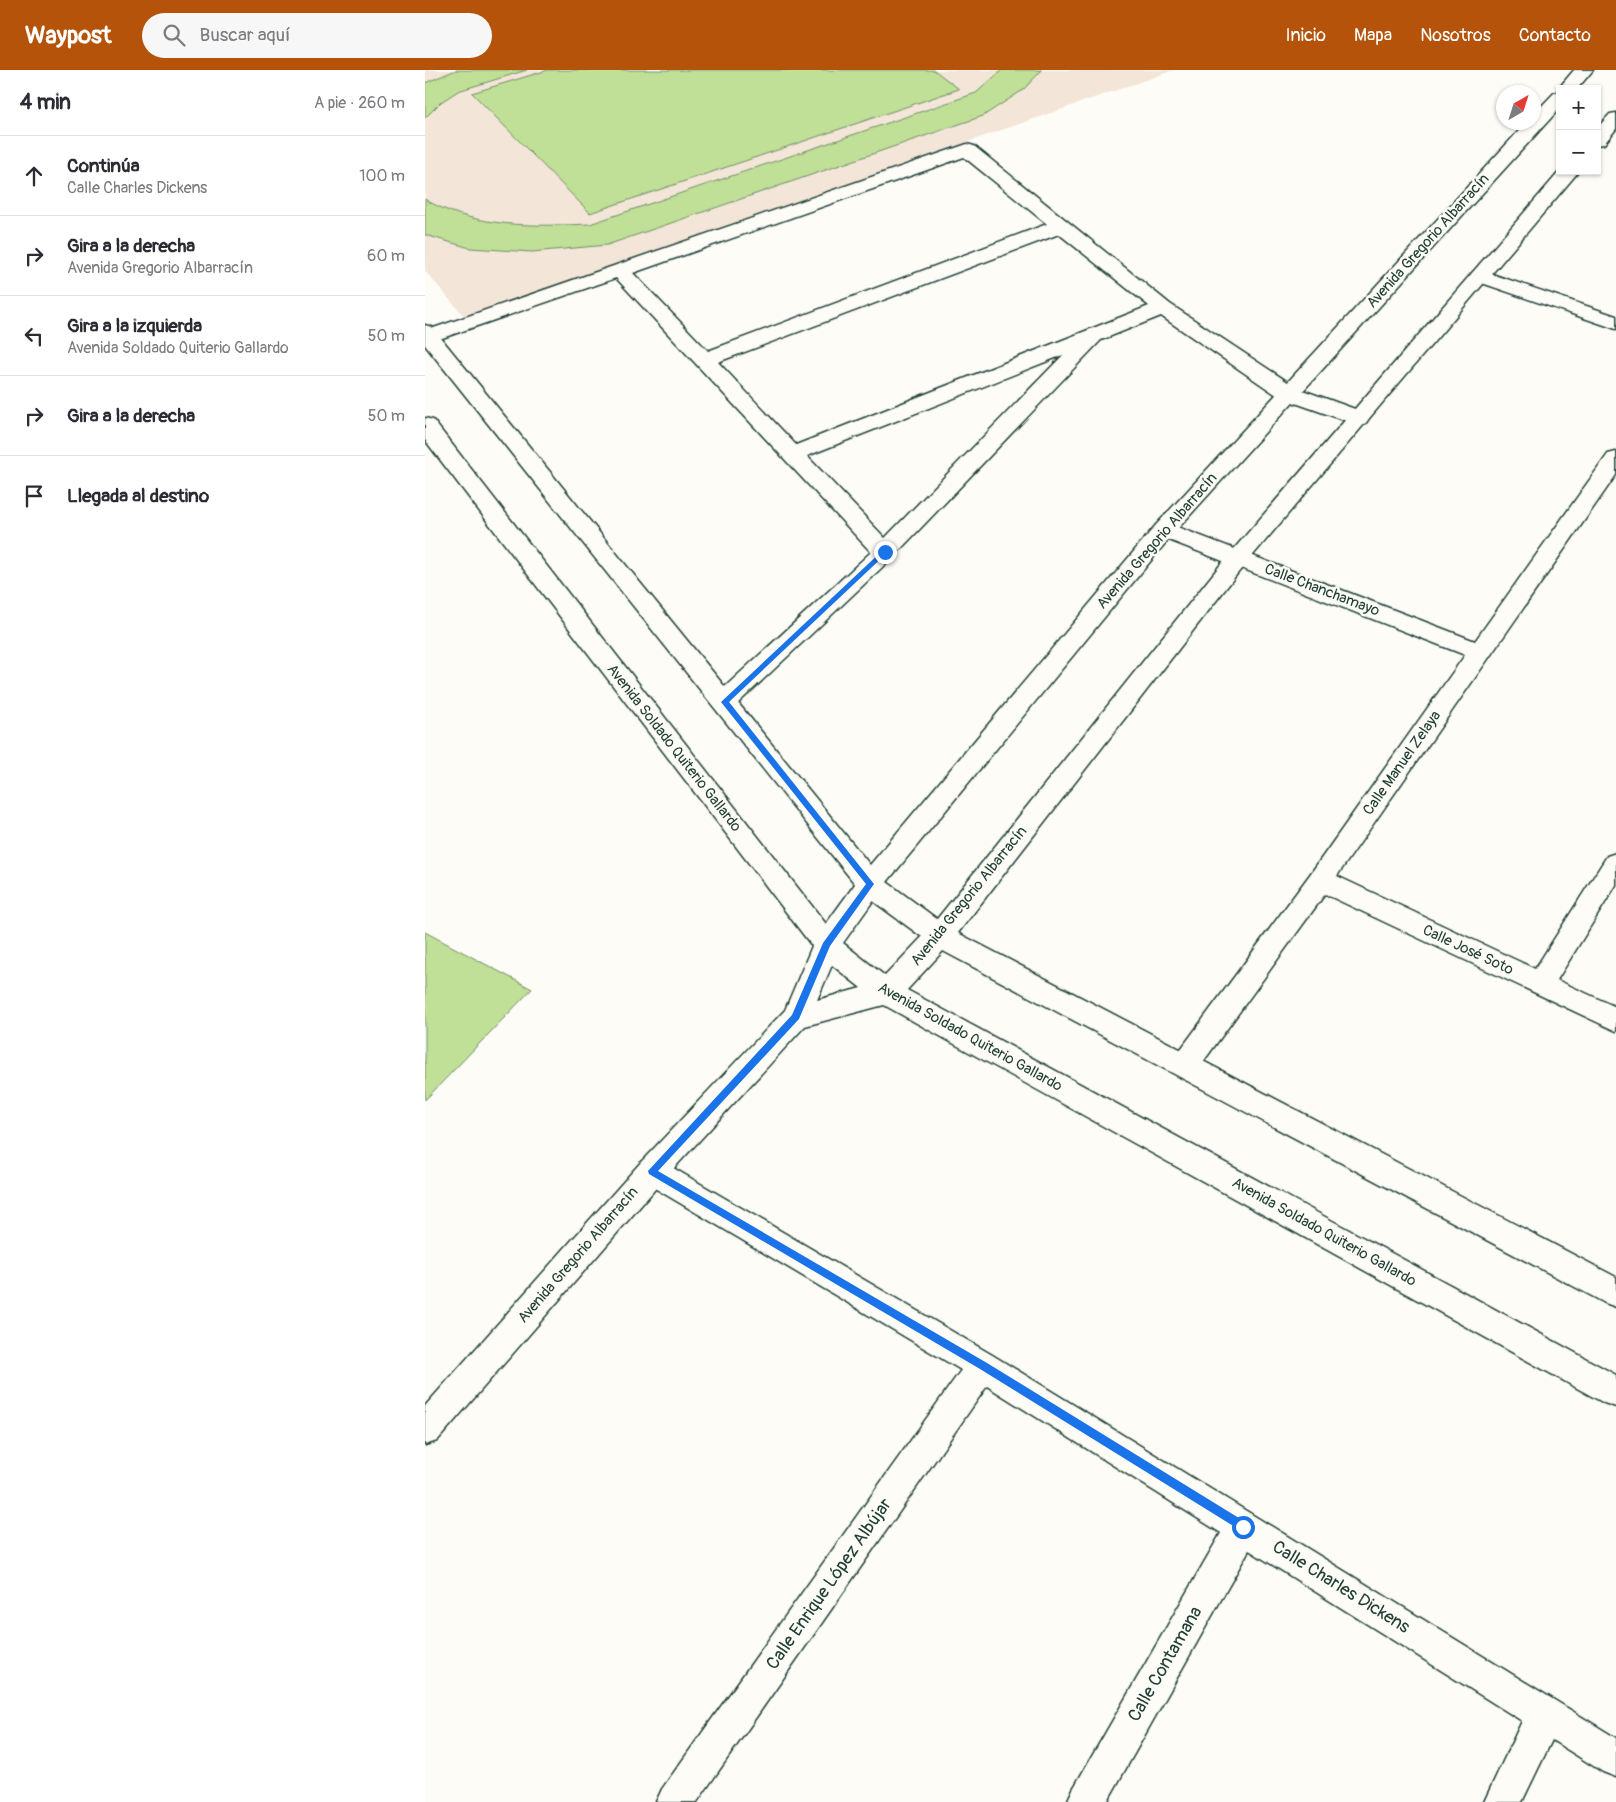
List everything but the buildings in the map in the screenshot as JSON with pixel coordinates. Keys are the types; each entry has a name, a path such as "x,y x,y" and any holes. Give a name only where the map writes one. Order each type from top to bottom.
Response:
{"street":[{"path":"1571,85 1584,70"},
{"name":"Avenida Gregorio Albarracín","path":"425,1430 652,1171 796,1017 826,945 870,884 1164,530 1556,101"},
{"path":"1601,135 1616,118"},
{"path":"1358,418 1289,393 1163,308 967,150 620,271 427,335 870,884 940,936 1616,1293"},
{"name":"Avenida Gregorio Albarracín","path":"887,993 940,936 1239,557 1567,175"},
{"path":"704,360 1061,226"},
{"path":"620,271 885,552"},
{"path":"1480,276 1616,323"},
{"path":"793,454 1163,308"},
{"path":"724,702 885,552 1095,334"},
{"name":"Avenida Soldado Quiterio Gallardo","path":"425,425 826,945 887,993 1616,1392"},
{"name":"Calle Manuel Zelaya","path":"1185,1065 1320,880 1616,459"},
{"name":"Calle Chanchamayo","path":"1164,530 1239,557 1480,652"},
{"path":"1540,984 1616,862"},
{"name":"Calle José Soto","path":"1320,880 1616,1020"},
{"path":"796,1017 887,993"},
{"name":"Calle Charles Dickens","path":"652,1171 983,1366 1616,1759"},
{"name":"Calle Enrique López Albújar","path":"675,1802 983,1366"},
{"name":"Calle Contamana","path":"1086,1802 1243,1527"},
{"path":"1503,1802 1545,1714"}],"shaded area":[{"path":"425,70 1174,70 465,317 425,271"}],"green space":[{"path":"456,70 527,70 458,91 441,102 425,118 425,83"},
{"path":"548,70 934,70 959,89 590,213 472,93"},
{"path":"1002,70 1042,70 1023,90 983,116 607,245 532,252 470,248 425,235 425,199 460,215 496,222 534,225 590,224 976,93"},
{"path":"425,932 532,989 425,1100"}],"route":[{"path":"885,552 724,702 870,884 826,945 796,1017 652,1171 983,1366 1243,1527"}]}
